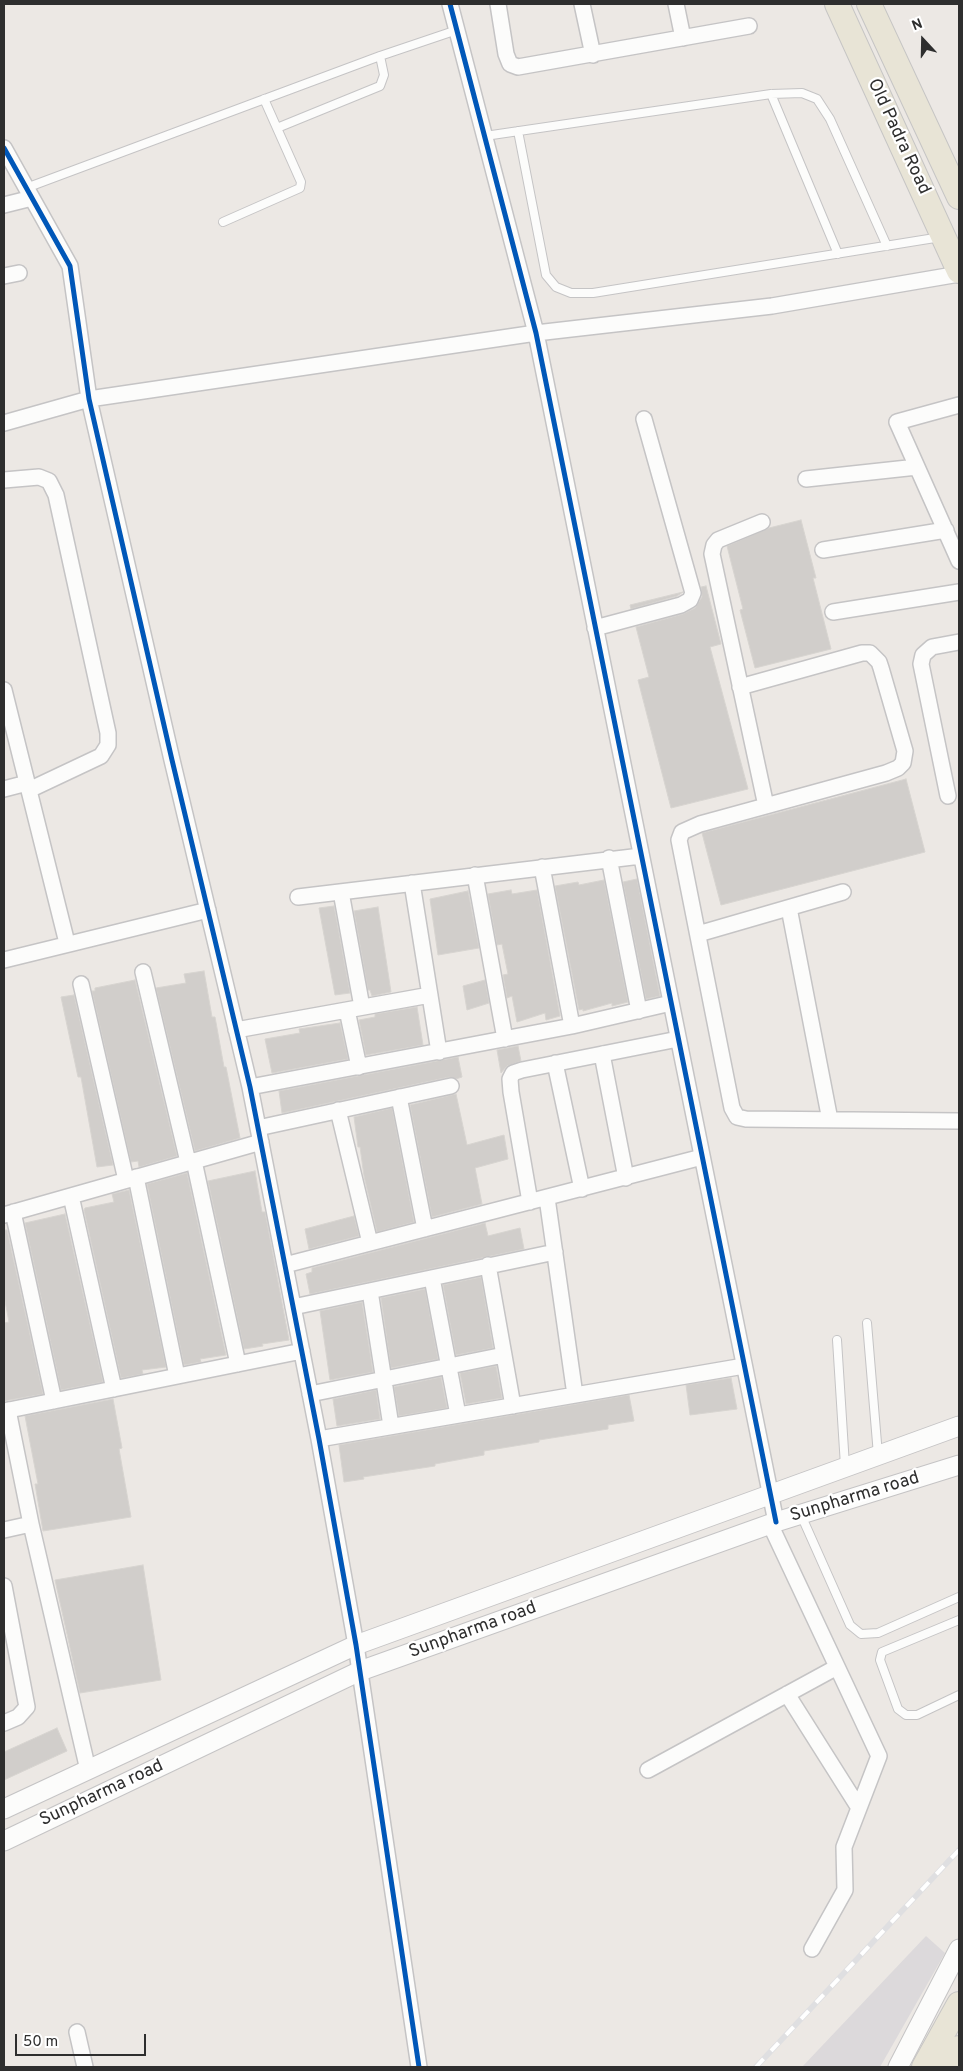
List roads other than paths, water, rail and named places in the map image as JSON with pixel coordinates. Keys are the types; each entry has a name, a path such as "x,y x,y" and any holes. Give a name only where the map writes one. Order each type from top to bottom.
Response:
{"main road":[{"name":"Old Padra Road","path":"837,4 959,273"},
{"name":"Old Padra Road","path":"869,4 959,197"},
{"path":"924,2067 959,2004"},
{"path":"948,2067 959,2048"}],"street":[{"path":"450,4 536,332 770,1493 773,1523 879,1756 844,1847 845,1890 812,1949"},
{"path":"498,4 506,54 510,64 518,67 749,26"},
{"path":"582,4 593,55"},
{"path":"676,4 683,38"},
{"path":"4,148 70,266 89,399 250,1087 319,1439 356,1645 419,2067"},
{"path":"4,205 29,193"},
{"path":"4,422 89,399 536,332 772,306 959,273"},
{"path":"959,405 897,422 959,560"},
{"path":"596,628 680,605 690,600 693,593 644,419"},
{"path":"806,479 917,467"},
{"path":"4,480 39,476 49,482 56,495 108,733 108,745 102,756 28,787 4,789"},
{"path":"762,522 718,540 714,545 712,554 766,806"},
{"path":"823,550 946,530"},
{"path":"833,612 959,592"},
{"path":"948,796 922,664 923,655 932,647 959,642"},
{"path":"740,687 862,653 870,654 879,662 905,751 903,763 898,768 886,773 700,824 682,832 680,840 698,934 732,1108 737,1118 746,1120 959,1121"},
{"path":"4,690 67,943"},
{"path":"298,897 609,858 641,856"},
{"path":"609,858 639,1011"},
{"path":"542,867 572,1026"},
{"path":"475,875 505,1039"},
{"path":"412,883 438,1052"},
{"path":"340,892 362,1007"},
{"path":"698,934 843,892"},
{"path":"789,908 830,1120"},
{"path":"4,960 67,943 208,910"},
{"path":"143,972 191,1162 238,1364"},
{"path":"81,984 131,1179 177,1376"},
{"path":"236,1030 430,995"},
{"path":"250,1087 572,1026 671,1003"},
{"path":"347,1010 359,1067"},
{"path":"530,1202 510,1079 513,1073 678,1039"},
{"path":"602,1054 626,1178"},
{"path":"556,1063 582,1189"},
{"path":"54,1401 9,1213 191,1162 260,1135 338,1110 452,1086"},
{"path":"399,1097 425,1229"},
{"path":"338,1110 370,1243"},
{"path":"285,1265 702,1157"},
{"path":"71,1196 114,1389"},
{"path":"547,1198 575,1395"},
{"path":"293,1307 555,1252"},
{"path":"488,1265 513,1406"},
{"path":"432,1278 458,1415"},
{"path":"370,1291 391,1426"},
{"path":"88,1770 6,1410 302,1351"},
{"path":"310,1394 504,1355"},
{"path":"319,1439 744,1366"},
{"name":"Sunpharma road","path":"4,1809 356,1645 770,1493 957,1427"},
{"name":"Sunpharma road","path":"4,1841 360,1672 773,1523 959,1465"},
{"path":"4,1530 31,1524"},
{"path":"4,1586 8,1635 27,1707 18,1717 4,1724"},
{"path":"648,1770 837,1667"},
{"path":"787,1694 859,1808"},
{"path":"898,2067 959,1948"},
{"path":"77,2032 85,2067"}],"lane":[{"path":"29,193 264,99 457,30"},
{"path":"277,128 380,86 384,75 380,56"},
{"path":"485,136 771,94 802,93 817,99 830,119 887,246"},
{"path":"771,94 838,254"},
{"path":"223,222 300,188 301,182 264,99"},
{"path":"518,131 546,275 556,287 572,293 593,293 944,237"},
{"path":"867,1324 878,1455"},
{"path":"837,1340 845,1466"},
{"path":"800,1515 850,1625 861,1634 878,1633 959,1597"},
{"path":"959,1620 882,1652 880,1660 898,1709 906,1715 916,1715 959,1695"}],"railway":[{"path":"756,2067 959,1850"}]}
